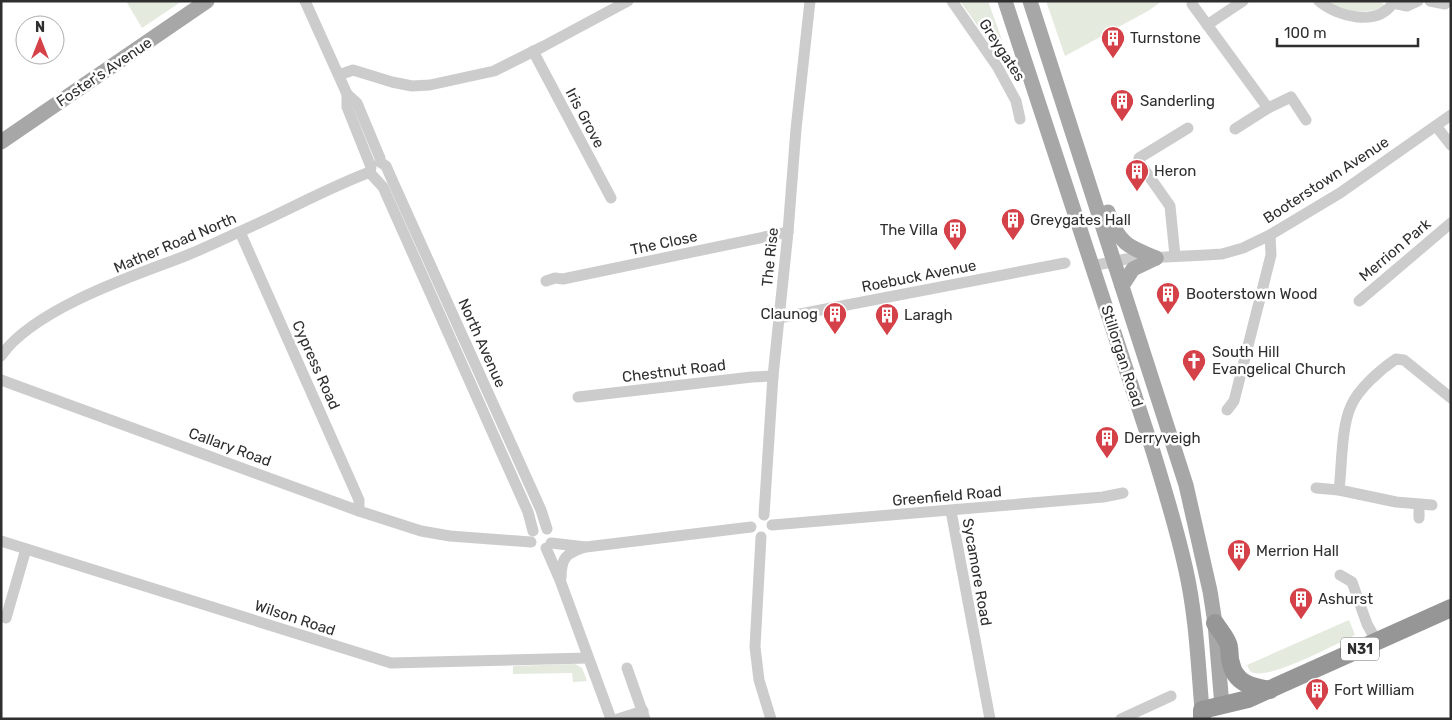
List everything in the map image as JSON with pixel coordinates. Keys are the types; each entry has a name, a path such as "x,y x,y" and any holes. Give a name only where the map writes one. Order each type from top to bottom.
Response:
{"highway":[{"name":"N31","path":"1202,714 1223,712 1451,608"},
{"path":"1215,623 1229,646 1230,661 1234,674 1243,682 1270,690"}],"main road":[{"name":"Foster's Avenue","path":"1,142 207,1"},
{"name":"Stillorgan Road","path":"1005,1 1172,512 1186,567 1194,626 1202,714"},
{"name":"Stillorgan Road","path":"1030,1 1186,485 1204,561 1215,623 1223,712"},
{"path":"1086,176 1098,186 1113,227 1122,240 1132,248 1156,258"},
{"path":"1077,218 1084,222 1092,222 1098,212"},
{"path":"1122,286 1133,269 1156,258"},
{"path":"1198,669 1208,671 1216,657 1215,623"}],"street":[{"name":"North Avenue","path":"304,1 347,94 357,103 380,158 377,170 383,187 528,512 532,537"},
{"path":"339,74 353,70 412,86 430,85 494,71 628,1"},
{"name":"The Rise","path":"764,516 773,376 810,1"},
{"name":"Greygates","path":"952,1 997,66 1016,101 1020,119"},
{"path":"1207,25 1243,1"},
{"path":"1318,1 1327,8 1345,16 1366,18 1388,11 1392,2 1408,6 1418,1"},
{"path":"1430,1 1445,4"},
{"path":"1192,4 1268,108"},
{"name":"Iris Grove","path":"533,51 611,198"},
{"path":"1235,129 1268,108 1291,97 1306,120"},
{"name":"Booterstown Avenue","path":"1092,266 1114,260 1206,256 1233,251 1270,235 1340,193 1451,115"},
{"path":"1436,126 1451,145"},
{"path":"1175,256 1170,206 1139,162 1139,158 1188,128"},
{"name":"North Avenue","path":"377,170 398,192 547,529"},
{"name":"Mather Road North","path":"1,356 16,340 54,311 240,232 377,170"},
{"name":"Merrion Park","path":"1359,301 1451,223"},
{"name":"Cypress Road","path":"240,232 359,500 359,511"},
{"name":"The Close","path":"546,280 563,279 788,232"},
{"path":"1227,410 1234,401 1271,255 1270,235"},
{"name":"Roebuck Avenue","path":"779,318 1065,262"},
{"path":"1339,490 1345,429 1350,408 1356,396 1388,364 1396,358 1404,360 1451,398"},
{"name":"Chestnut Road","path":"578,397 773,376"},
{"name":"Callary Road","path":"1,380 359,511 423,532 450,536 532,537"},
{"path":"1316,488 1339,490 1396,502 1432,505"},
{"name":"Greenfield Road","path":"772,525 951,511 1103,497 1123,493"},
{"path":"1419,505 1419,518"},
{"name":"Sycamore Road","path":"951,511 990,719"},
{"path":"764,516 770,519 772,525 771,532 761,537 755,535 751,527 754,518 764,516"},
{"path":"560,580 561,564 566,557 576,550 586,547 751,527"},
{"path":"586,547 548,545 536,547 532,537 541,528 547,529 552,537 548,545 611,719"},
{"path":"761,537 754,647 759,680 771,719"},
{"name":"Wilson Road","path":"1,541 391,663 588,658"},
{"path":"6,618 26,549"},
{"path":"1340,575 1352,582 1367,624 1377,642"},
{"path":"618,719 644,715 628,668"},
{"path":"1121,719 1171,696"}],"shaded area":[{"path":"126,1 182,1 142,28"},
{"path":"960,1 988,1 1002,40 989,42"},
{"path":"1046,1 1162,1 1148,11 1065,56"},
{"path":"1326,1 1377,1 1384,4 1383,8 1353,11 1339,8"},
{"path":"1349,620 1355,635 1289,666 1263,673 1254,673 1247,665"},
{"path":"575,664 582,668 587,681 573,682 572,673 513,674 513,666"}],"place":[{"name":"Turnstone","path":"1113,59"},
{"name":"Sanderling","path":"1122,122"},
{"name":"Heron","path":"1137,192"},
{"name":"Greygates Hall","path":"1013,241"},
{"name":"The Villa","path":"955,251"},
{"name":"Booterstown Wood","path":"1168,315"},
{"name":"Claunog","path":"835,335"},
{"name":"Laragh","path":"887,336"},
{"name":"South Hill Evangelical Church","path":"1194,382"},
{"name":"Derryveigh","path":"1107,459"},
{"name":"Merrion Hall","path":"1239,572"},
{"name":"Ashurst","path":"1301,620"},
{"name":"Fort William","path":"1317,711"}]}
